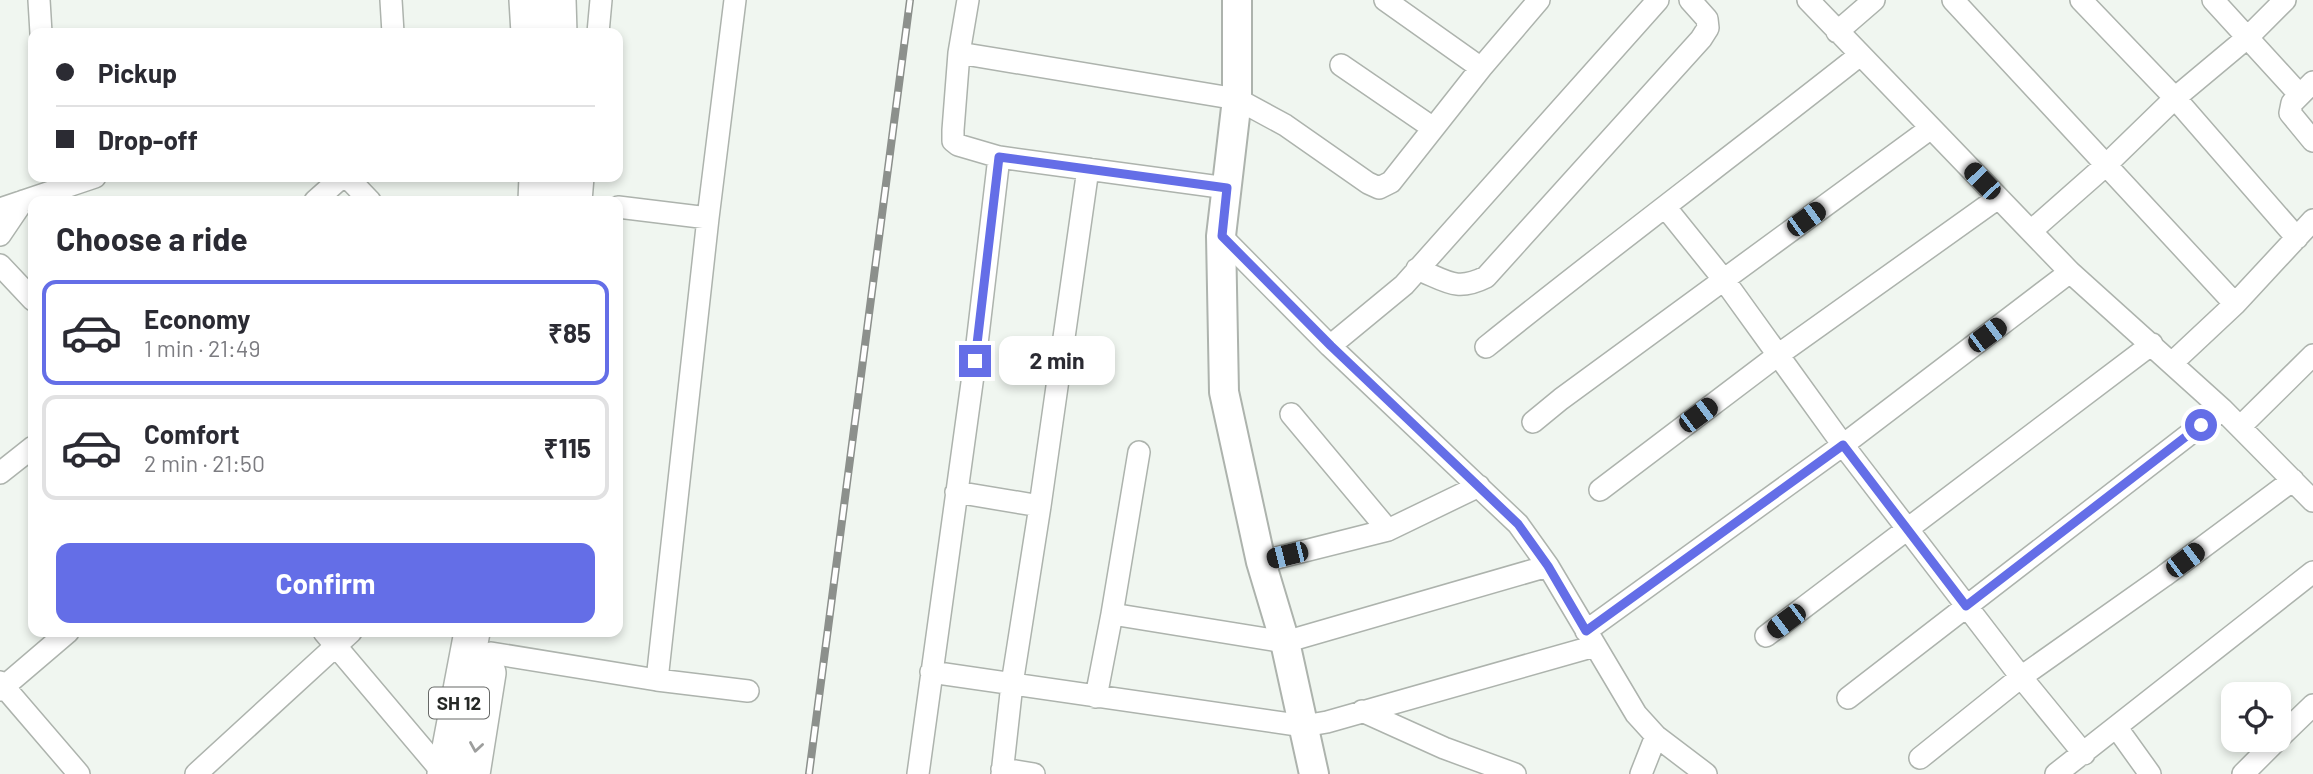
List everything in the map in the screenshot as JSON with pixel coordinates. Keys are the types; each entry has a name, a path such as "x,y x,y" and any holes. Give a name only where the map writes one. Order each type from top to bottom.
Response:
{"main road":[{"path":"527,0 529,28"},
{"path":"558,0 559,28"},
{"name":"SH 12","path":"448,773 486,639"}],"street":[{"path":"39,0 41,28"},
{"path":"391,0 393,28"},
{"path":"598,28 601,0"},
{"path":"657,680 735,0"},
{"path":"968,0 960,53 953,141 958,145 999,157 1227,188"},
{"path":"1237,0 1246,104 1227,188 1222,236 1224,392 1261,562 1285,642 1314,774"},
{"path":"1385,0 1481,68"},
{"path":"1331,346 1405,283 1499,181 1657,0"},
{"path":"1405,283 1457,286 1469,285 1486,277 1701,39 1708,28 1707,19 1690,0"},
{"path":"1808,0 2070,272 2222,409 2313,500"},
{"path":"1837,32 1874,0"},
{"path":"1953,0 2235,304"},
{"path":"2081,0 2175,98 2297,238"},
{"path":"2213,0 2248,37 2306,88 2292,103 2290,113 2313,141"},
{"path":"2031,231 2106,165 2175,98 2248,37 2285,0"},
{"path":"960,53 1246,104 1285,125 1379,188 1391,182 1533,2"},
{"path":"1486,347 1860,55"},
{"path":"1341,65 1433,128"},
{"path":"1533,422 1931,128"},
{"path":"918,774 975,361 999,157"},
{"path":"1034,774 1002,772 1012,684 1088,169"},
{"path":"321,196 336,182"},
{"path":"352,182 365,196"},
{"path":"32,196 52,184"},
{"path":"0,209 28,198"},
{"path":"1600,490 1778,355 1998,198"},
{"path":"0,235 23,201"},
{"path":"623,208 708,218"},
{"path":"1666,208 1724,280 1843,445 1966,606 2084,754"},
{"path":"2172,363 2235,304 2313,220"},
{"path":"1222,236 1331,346 1518,524 1548,566 1636,714 1656,736 1706,774"},
{"path":"0,265 28,295"},
{"path":"931,672 1304,726 1362,711 1590,639 1615,609 1843,445 2070,272"},
{"path":"1766,636 2152,344"},
{"path":"2240,427 2313,355"},
{"path":"1848,698 2222,409"},
{"path":"1291,414 1388,530"},
{"path":"0,473 28,451"},
{"path":"1096,697 1139,452"},
{"path":"1920,758 2021,677 2293,480"},
{"path":"1261,562 1388,530 1479,486"},
{"path":"956,492 1040,506"},
{"path":"1112,614 1285,642 1548,566"},
{"path":"2056,774 2313,572"},
{"path":"62,637 1,686 79,774"},
{"path":"196,774 336,637"},
{"path":"338,637 448,773"},
{"path":"486,639 657,680 748,691"},
{"path":"2291,727 2313,705"},
{"path":"1362,711 1444,748 1515,774"},
{"path":"2117,728 2150,774"},
{"path":"1641,774 1656,736"},
{"path":"2243,774 2266,752"}],"railway":[{"path":"809,774 910,0"}],"route":[{"path":"975,361 999,157 1227,188 1222,236 1331,346 1518,524 1548,566 1586,631 1843,445 1966,606 2201,425"}]}
